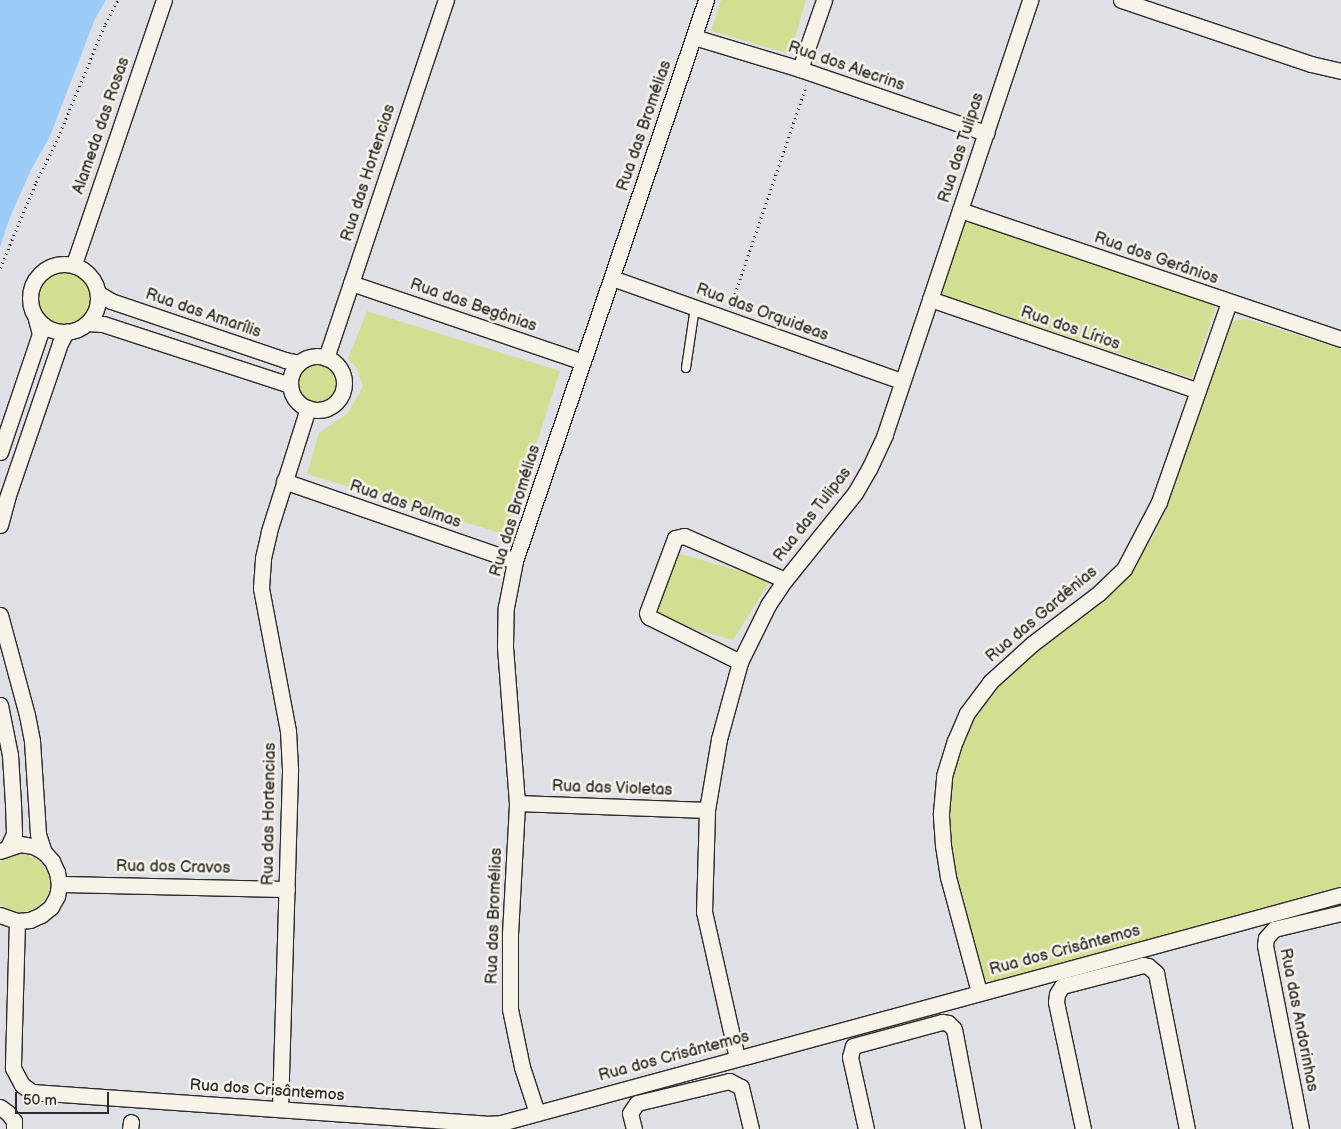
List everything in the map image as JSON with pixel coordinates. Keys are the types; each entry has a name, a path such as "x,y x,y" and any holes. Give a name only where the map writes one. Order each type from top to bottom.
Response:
{"street":[{"name":"Alameda das Rosas","path":"74,264 164,0"},
{"name":"Rua das Hortencias","path":"326,358 446,0"},
{"name":"Rua das Bromélias","path":"537,1112 522,1066 510,1009 510,934 517,803 506,646 506,607 515,561 706,0"},
{"path":"806,71 824,0"},
{"name":"Rua das Tulipas","path":"737,1058 704,912 707,810 719,739 740,662 768,605 785,580 856,493 885,434 901,381 1030,0"},
{"path":"1121,0 1311,64 1341,71"},
{"name":"Rua dos Alecrins","path":"694,37 806,71 986,133"},
{"name":"Rua dos Gerânios","path":"960,210 1341,339"},
{"path":"0,452 40,334 30,306 30,292 35,278 46,268 59,263 74,264 86,270 94,280 98,293 96,310 87,324 77,330 66,332 50,330 36,319"},
{"name":"Rua das Orquideas","path":"612,278 901,381"},
{"name":"Rua das Begônias","path":"351,283 583,362"},
{"name":"Rua das Amarílis","path":"98,293 111,301 285,360 299,363"},
{"name":"Rua dos Lírios","path":"930,299 1198,391"},
{"name":"Rua das Gardênias","path":"979,992 948,877 943,846 941,813 944,776 955,741 967,713 990,682 1032,644 1099,593 1124,569 1159,502 1229,302"},
{"path":"87,324 103,324 290,385"},
{"path":"0,525 7,498 60,343 66,332"},
{"path":"312,356 326,358 340,370 343,388 334,403 326,408 308,408 296,399 290,385 294,369 299,363 312,356"},
{"name":"Rua das Hortencias","path":"280,1109 290,769 288,731 261,588 267,540 308,408"},
{"name":"Rua das Palmas","path":"284,481 515,561"},
{"path":"740,662 648,617 647,613 675,538 684,536 785,580"},
{"path":"0,615 27,715 32,741 38,834 44,852 52,861 57,872 59,884 57,896 51,907 41,915 30,920 17,921 0,915"},
{"path":"0,705 10,755 14,834 4,849"},
{"name":"Rua das Violetas","path":"517,803 707,810"},
{"path":"4,849 26,845 44,852"},
{"name":"Rua dos Cravos","path":"59,884 287,889"},
{"name":"Rua dos Crisântemos","path":"17,921 13,1068 22,1086 32,1092 484,1124 501,1123 1341,895"},
{"name":"Rua das Andorinhas","path":"1301,1129 1265,945 1266,938 1274,929 1341,913"},
{"path":"1083,1129 1056,1002 1057,994 1062,986 1143,966 1148,966 1156,973 1187,1129"},
{"path":"866,1129 850,1057 853,1046 942,1022 948,1023 954,1029 973,1129"},
{"path":"634,1129 630,1113 637,1102 732,1081 741,1087 751,1129"},
{"path":"0,1107 14,1121 14,1129"}],"lane":[{"path":"686,368 695,307"}],"path":[{"path":"0,266 36,182 56,142 105,24 118,0"},
{"path":"726,319 806,71"}],"green space":[{"path":"721,0 806,0 790,54 711,31"},
{"path":"965,221 1216,306 1192,378 941,294"},
{"path":"64,271 74,273 83,279 89,288 91,298 89,308 83,317 74,323 64,325 54,323 45,317 39,308 37,298 39,288 45,279 54,273"},
{"path":"367,311 560,371 507,535 307,474 319,433 348,413 363,386 356,367 348,359"},
{"path":"1246,319 1341,349 1341,886 995,983 983,978 955,874 950,842 948,813 952,774 962,743 974,717 996,686 1039,648 1105,600 1129,573 1154,535 1166,509 1233,321"},
{"path":"313,362 321,362 332,368 338,383 332,398 321,404 313,404 302,398 296,387 296,379 302,368"},
{"path":"677,553 771,580 733,640 655,618"},
{"path":"22,853 39,860 49,875 50,884 49,893 37,908 19,913 10,911 0,904 0,862 13,854"}],"water":[{"path":"0,0 106,0 95,19 50,136 31,170 10,217 0,247"}]}
